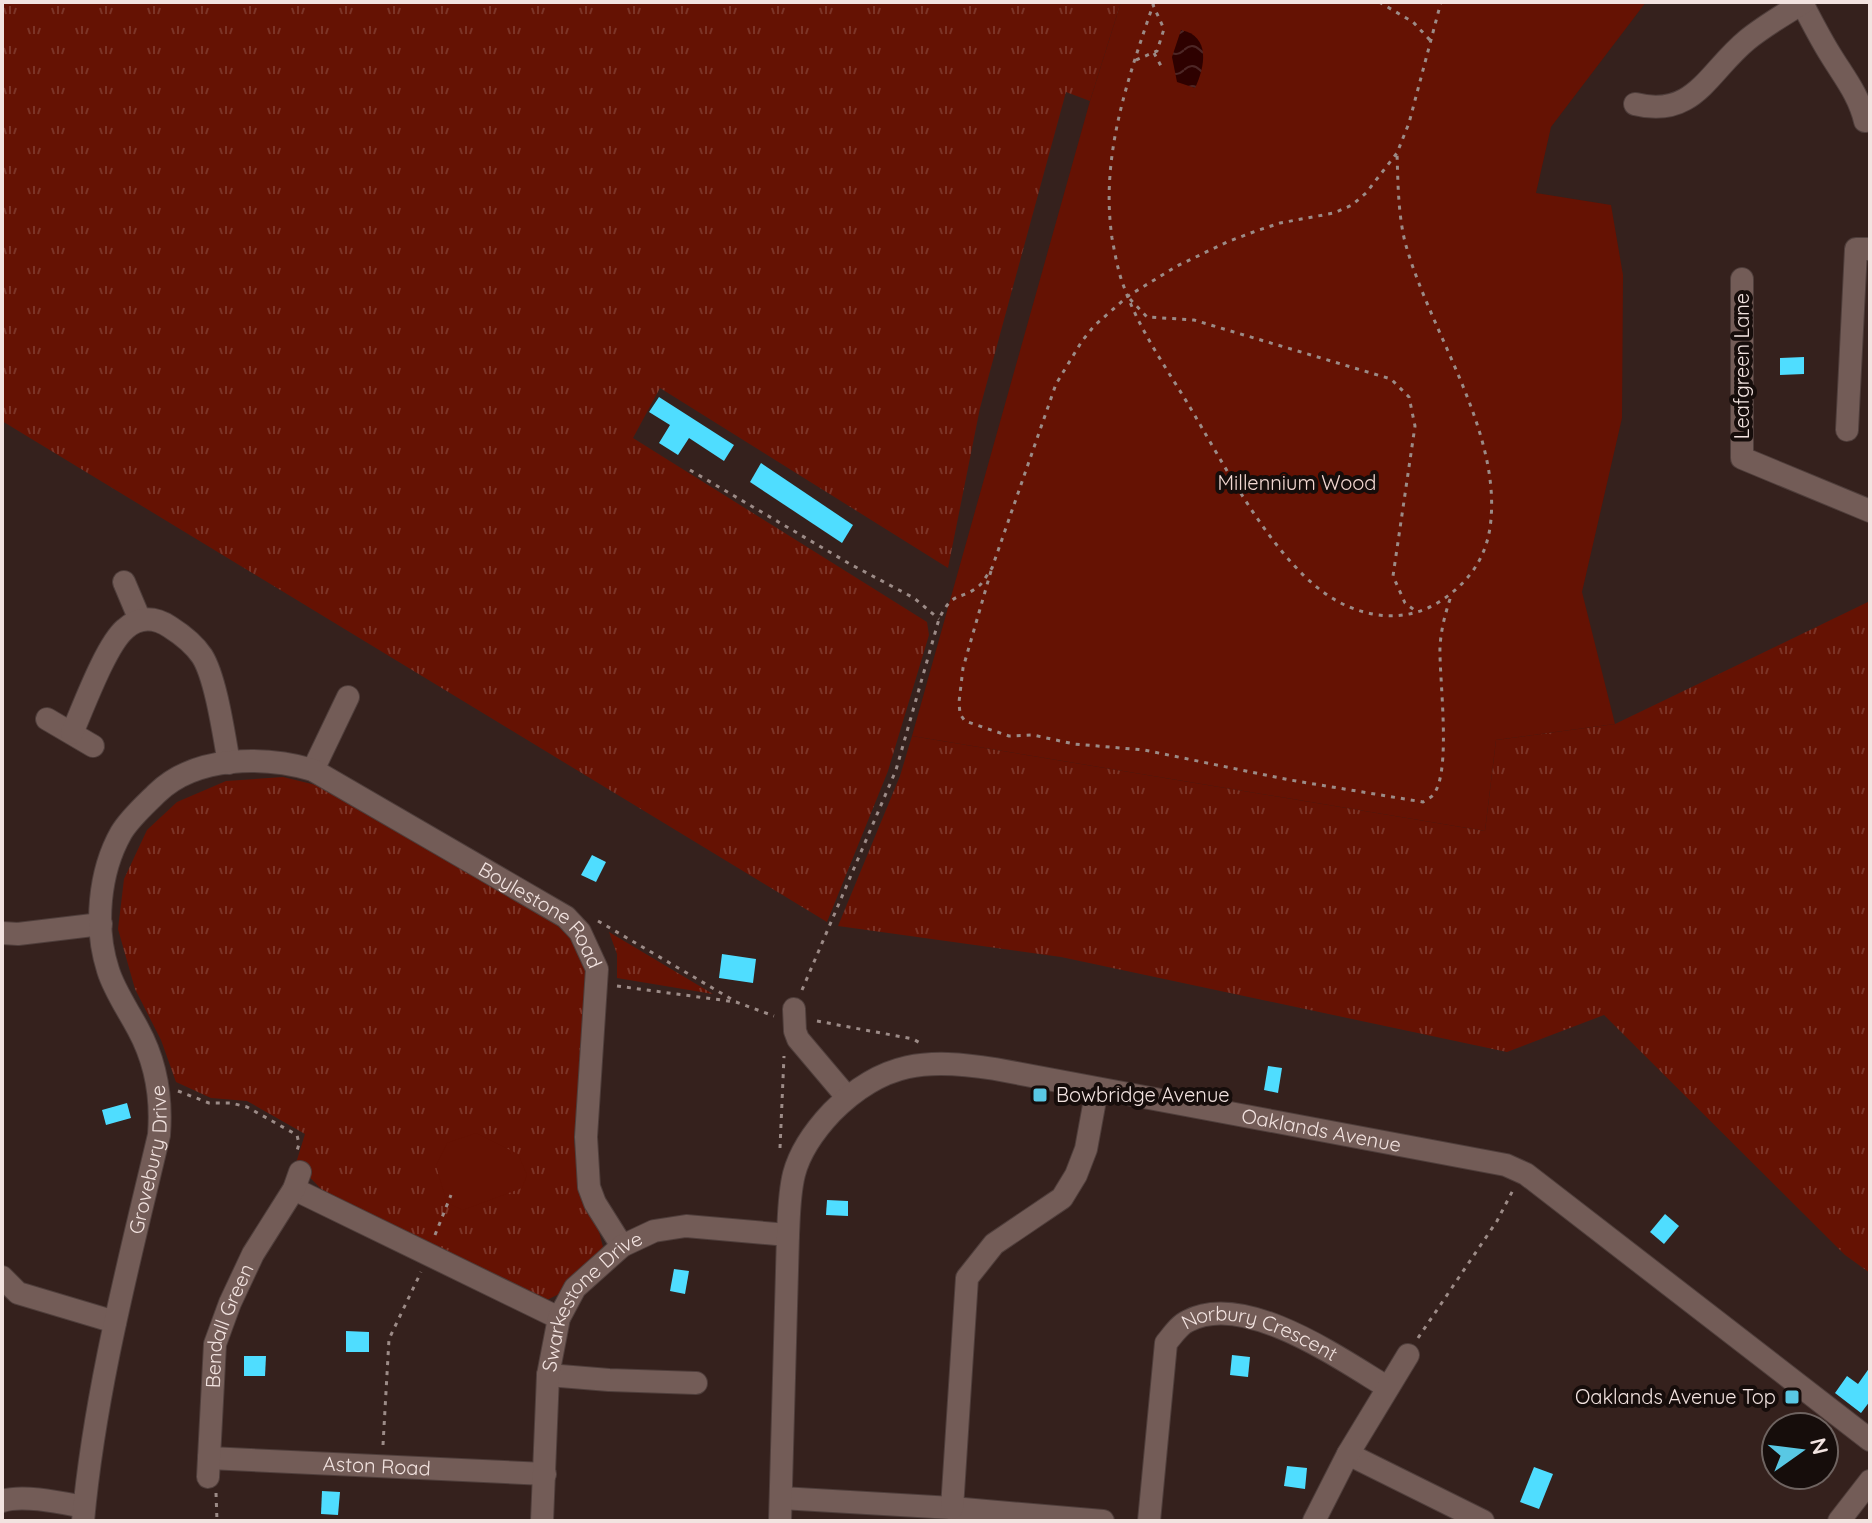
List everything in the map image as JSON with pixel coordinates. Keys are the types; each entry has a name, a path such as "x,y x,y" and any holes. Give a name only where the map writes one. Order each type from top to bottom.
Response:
{"street":[{"path":"1635,104 1674,111 1692,97 1746,41 1803,3 1830,54 1857,95 1865,121"},
{"path":"1847,430 1863,249"},
{"name":"Leafgreen Lane","path":"1742,279 1742,458 1870,511"},
{"path":"124,582 140,620"},
{"path":"72,733 108,654 124,629 140,620 161,621 202,656 217,701 229,763"},
{"path":"313,770 348,697"},
{"path":"47,719 93,746"},
{"name":"Grovebury Drive","path":"84,1514 115,1322 159,1135 161,1111 151,1060 108,970 101,924 102,897 109,861 131,819 176,779 229,763 259,761 290,763 313,770"},
{"name":"Boylestone Road","path":"313,770 566,917 580,932 597,969 598,987 586,1164 595,1203 622,1246"},
{"path":"2,933 18,934 101,924"},
{"path":"794,1014 798,1039 847,1097"},
{"name":"Oaklands Avenue","path":"780,1521 789,1201 794,1172 805,1147 822,1122 861,1085 903,1068 931,1063 983,1067 1506,1165 1522,1172 1870,1440"},
{"path":"952,1508 967,1278 994,1244 1062,1198 1076,1175 1086,1149 1097,1089"},
{"path":"297,1181 429,1255 559,1318"},
{"name":"Bendall Green","path":"208,1468 215,1344 253,1254 297,1181"},
{"name":"Swarkestone Drive","path":"542,1521 548,1375 559,1318 575,1288 622,1246 654,1231 686,1226 788,1235"},
{"path":"2,1277 18,1293 115,1322"},
{"name":"Norbury Crescent","path":"1149,1521 1166,1343 1185,1322 1208,1313 1267,1320 1313,1342 1387,1387"},
{"path":"1314,1521 1348,1454 1408,1355"},
{"path":"548,1375 696,1383"},
{"path":"1348,1454 1483,1521"},
{"name":"Aston Road","path":"208,1468 382,1465 545,1474"},
{"path":"1839,1521 1870,1481"},
{"path":"781,1498 914,1513 952,1508 1103,1521"},
{"path":"2,1501 37,1500 84,1514"}],"path":[{"path":"1379,2 1413,22 1431,40"},
{"path":"1441,2 1409,123 1397,153 1366,193 1352,205 1334,213 1280,223 1227,242 1166,272 1128,296 1088,333 1056,384 992,568 963,668 960,714 965,721 1009,736 1033,735 1074,744 1144,750 1290,780 1423,802 1433,796 1439,782 1444,733 1440,647 1443,619 1452,593"},
{"path":"1154,3 1115,125 1109,171 1112,237 1128,296 1140,325 1245,499 1299,570 1335,600 1363,613 1394,617 1424,611 1459,589 1483,558 1491,523 1492,488 1485,448 1405,240 1398,203 1397,153"},
{"path":"1135,61 1157,51 1164,29 1154,3"},
{"path":"1154,53 1161,66"},
{"path":"1128,296 1147,317 1194,320 1391,379 1409,397 1415,426 1393,576 1405,603 1417,613"},
{"path":"690,470 914,598 939,619"},
{"path":"566,917 602,922 736,1002 785,1020 794,1014 896,770 939,619 954,597 979,586 992,568"},
{"path":"598,987 613,985 736,1002"},
{"path":"794,1014 805,1019 913,1039 924,1045"},
{"path":"780,1153 784,1049"},
{"path":"158,1090 173,1089 209,1103 247,1107 297,1135 297,1181"},
{"path":"1408,1355 1497,1221 1522,1172"},
{"path":"382,1465 389,1339 429,1255 451,1195"},
{"path":"208,1468 218,1496 217,1521"}],"green space":[{"path":"2,2 1121,2 1090,101 1066,92 980,408 948,568 660,388 633,438 927,622 929,635 888,771 827,922 2,421"},
{"name":"Millennium Wood","path":"1121,2 1646,2 1551,127 1536,193 1611,205 1623,275 1622,418 1582,592 1615,724 1496,740 1485,831 912,736 1090,101"},
{"path":"1870,601 1870,1273 1845,1255 1604,1015 1507,1052 1061,957 838,926 900,776 912,736 1485,831 1496,740 1615,724"},
{"path":"283,777 316,785 548,916 576,944 588,970 574,1139 579,1189 597,1224 603,1247 563,1292 545,1301 322,1190 296,1163 305,1134 247,1101 211,1098 176,1082 161,1040 135,989 118,929 124,879 147,830 177,802 226,781"},
{"path":"609,932 713,994 617,978 617,954"},
{"path":"476,1133 518,1154 527,1175 522,1188 463,1210 447,1203 436,1166 447,1143"}],"water":[{"path":"1181,30 1197,39 1203,53 1195,88 1177,82 1172,57"}],"building":[{"path":"1804,357 1804,374 1780,375 1780,358"},
{"path":"659,397 734,445 724,461 689,438 678,455 659,443 670,425 649,412"},
{"path":"761,463 853,525 842,543 750,482"},
{"path":"592,855 606,862 596,882 581,875"},
{"path":"722,954 756,959 753,983 719,978"},
{"path":"1268,1066 1282,1068 1278,1093 1264,1090"},
{"path":"127,1103 131,1118 106,1125 102,1110"},
{"path":"827,1200 848,1201 848,1216 826,1215"},
{"path":"1665,1214 1679,1226 1664,1244 1650,1232"},
{"path":"674,1269 689,1271 685,1294 670,1291"},
{"path":"346,1331 369,1332 369,1352 346,1352"},
{"path":"1232,1355 1250,1357 1248,1377 1230,1375"},
{"path":"244,1356 266,1356 265,1376 244,1376"},
{"path":"1870,1367 1870,1401 1861,1413 1835,1393 1847,1376 1858,1384"},
{"path":"1287,1466 1307,1468 1305,1489 1284,1486"},
{"path":"1534,1467 1553,1474 1539,1509 1520,1502"},
{"path":"322,1491 340,1492 338,1515 321,1514"}],"place":[{"name":"Bowbridge Avenue","path":"1040,1095"},
{"name":"Oaklands Avenue Top","path":"1792,1397"}]}
